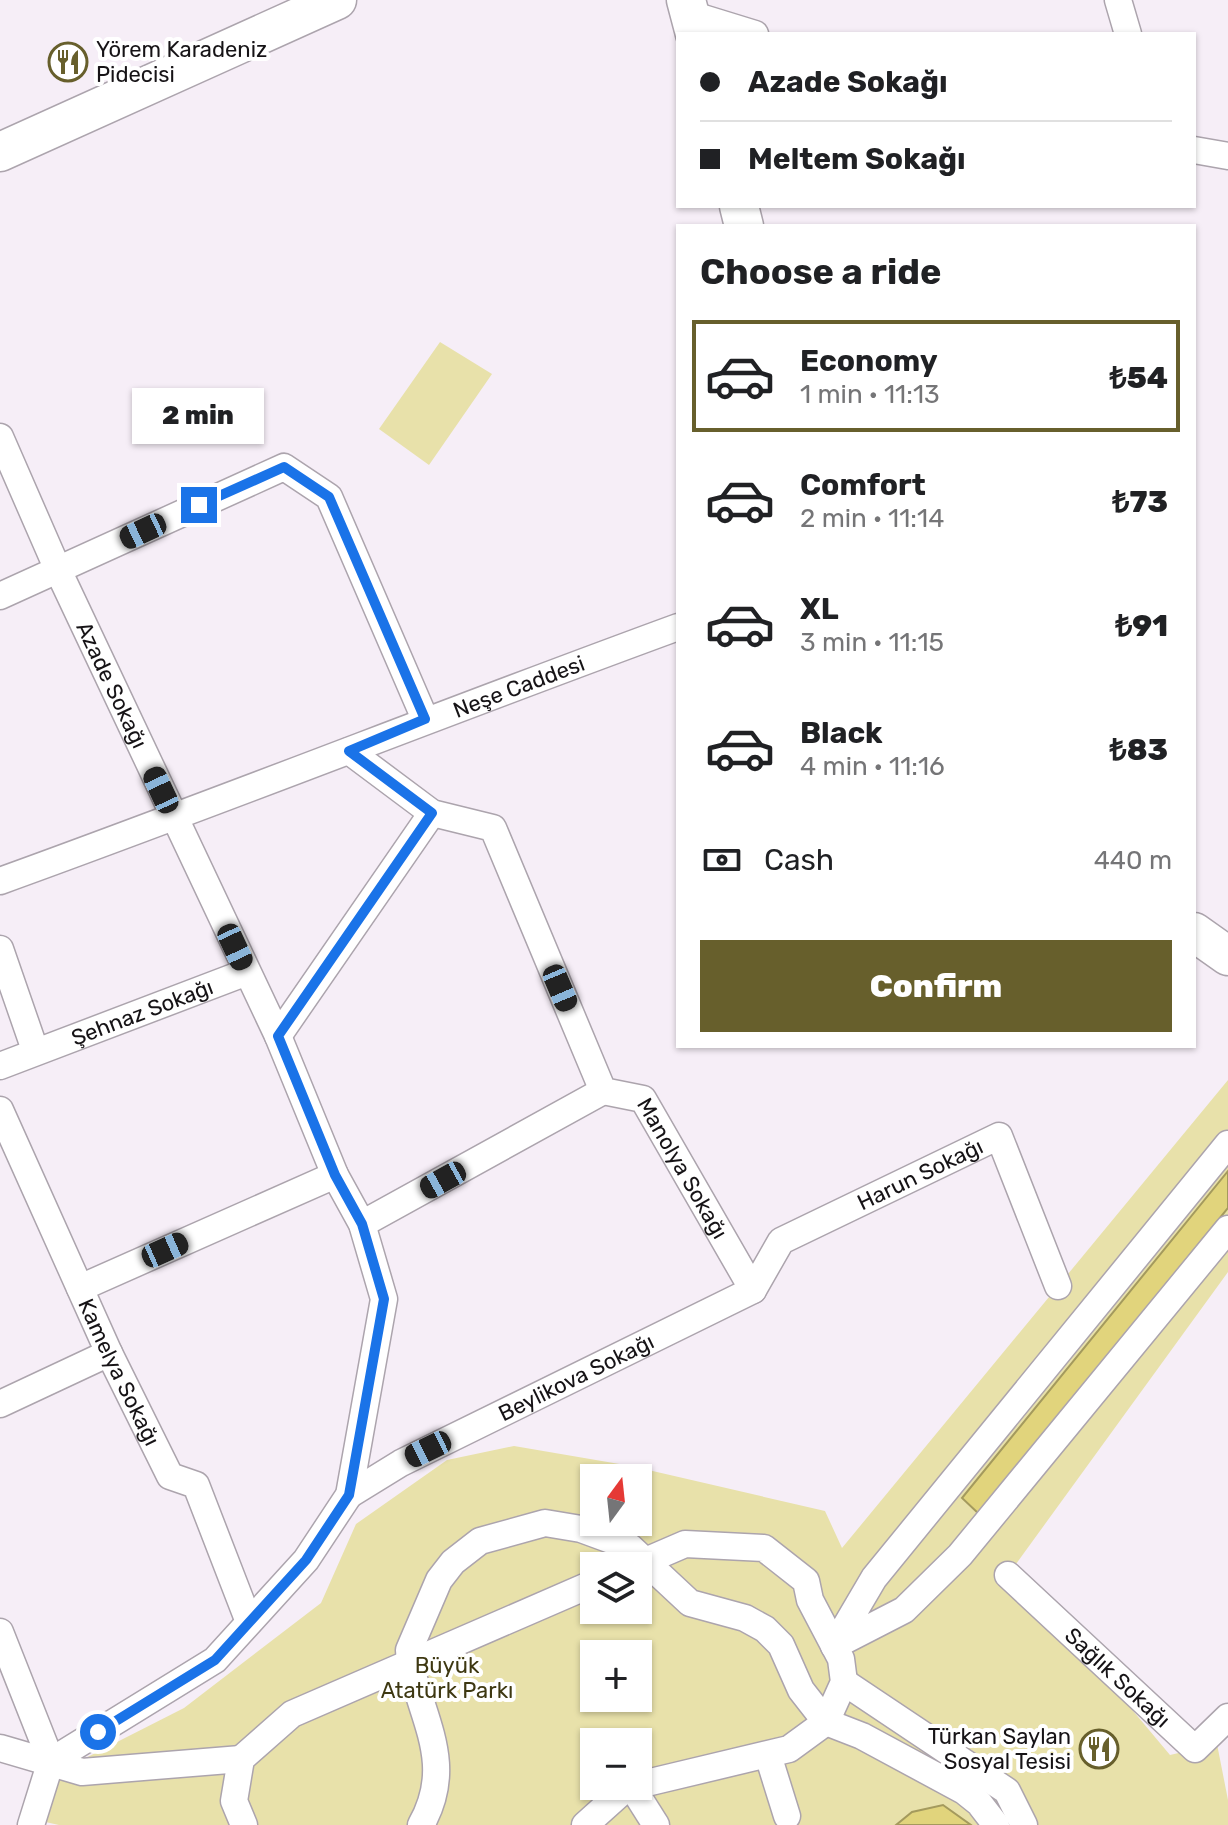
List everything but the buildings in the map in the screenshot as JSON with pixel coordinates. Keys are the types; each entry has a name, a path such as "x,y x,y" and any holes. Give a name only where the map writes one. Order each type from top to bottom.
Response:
{"main road":[{"path":"0,152 337,0"},
{"path":"1196,933 1228,956"}],"street":[{"path":"1118,0 1127,32"},
{"path":"690,16 748,32"},
{"path":"1196,150 1228,156"},
{"name":"Azade Sokağı","path":"0,437 58,570 278,1036 335,1175 362,1224 384,1299 349,1495 306,1560 215,1660 51,1761"},
{"path":"0,596 284,467 329,497 425,719"},
{"name":"Neşe Caddesi","path":"0,881 174,818 425,719 676,628"},
{"name":"Manolya Sokağı","path":"349,751 432,813 493,828 603,1091 643,1099 753,1290"},
{"path":"278,1036 432,813"},
{"path":"0,949 35,1050 0,1066"},
{"name":"Şehnaz Sokağı","path":"35,1050 247,972"},
{"path":"362,1224 603,1091"},
{"name":"Kamelya Sokağı","path":"0,1110 109,1353 170,1476 196,1485 249,1622"},
{"name":"Harun Sokağı","path":"753,1290 781,1241 999,1136 1058,1286"},
{"path":"834,1646 874,1578 1228,1144"},
{"path":"80,1288 335,1175"},
{"path":"834,1646 904,1610 960,1555 1228,1229"},
{"name":"Beylikova Sokağı","path":"349,1495 401,1463 753,1290"},
{"path":"0,1404 109,1353"},
{"path":"421,1825 434,1791 437,1756 409,1650 439,1580 453,1562 491,1535 545,1523 603,1535 630,1547 633,1552"},
{"path":"652,1559 685,1544 764,1548 806,1581 810,1600 841,1659 844,1682 826,1722 789,1749 652,1782"},
{"path":"652,1573 690,1603 745,1618 765,1629 781,1645 801,1690 826,1722 862,1736 934,1775 979,1803 996,1825"},
{"name":"Sağlık Sokağı","path":"1008,1575 1195,1749 1228,1717"},
{"path":"0,1748 82,1772 138,1770 241,1759 292,1714 580,1589"},
{"path":"0,1632 51,1761 31,1825"},
{"path":"844,1682 1007,1791 1024,1825"},
{"path":"768,1755 787,1816"},
{"path":"241,1759 234,1801 244,1825"},
{"path":"934,1775 936,1793 974,1817 980,1825"},
{"path":"585,1825 617,1800"},
{"path":"643,1800 656,1825"}],"green space":[{"path":"440,342 492,374 429,465 379,429"},
{"name":"Büyük Atatürk Parkı","path":"1228,1080 1228,1272 1008,1575 1113,1687 1170,1755 1217,1744 1228,1800 1228,1825 59,1825 41,1821 56,1773 184,1708 321,1603 356,1524 447,1460 514,1446 619,1464 580,1464 580,1536 652,1536 652,1471 825,1511 842,1548"}],"shaded area":[{"path":"1228,1171 1228,1208 979,1514 962,1498"},
{"path":"943,1805 971,1825 896,1825 912,1812"}],"place":[{"name":"Yörem Karadeniz Pidecisi","path":"68,62"},
{"name":"Türkan Saylan Sosyal Tesisi","path":"1099,1749"}],"route":[{"path":"98,1732 215,1660 306,1560 349,1495 384,1299 362,1224 335,1175 278,1036 432,813 349,751 425,719 329,497 284,467 199,505"}]}
